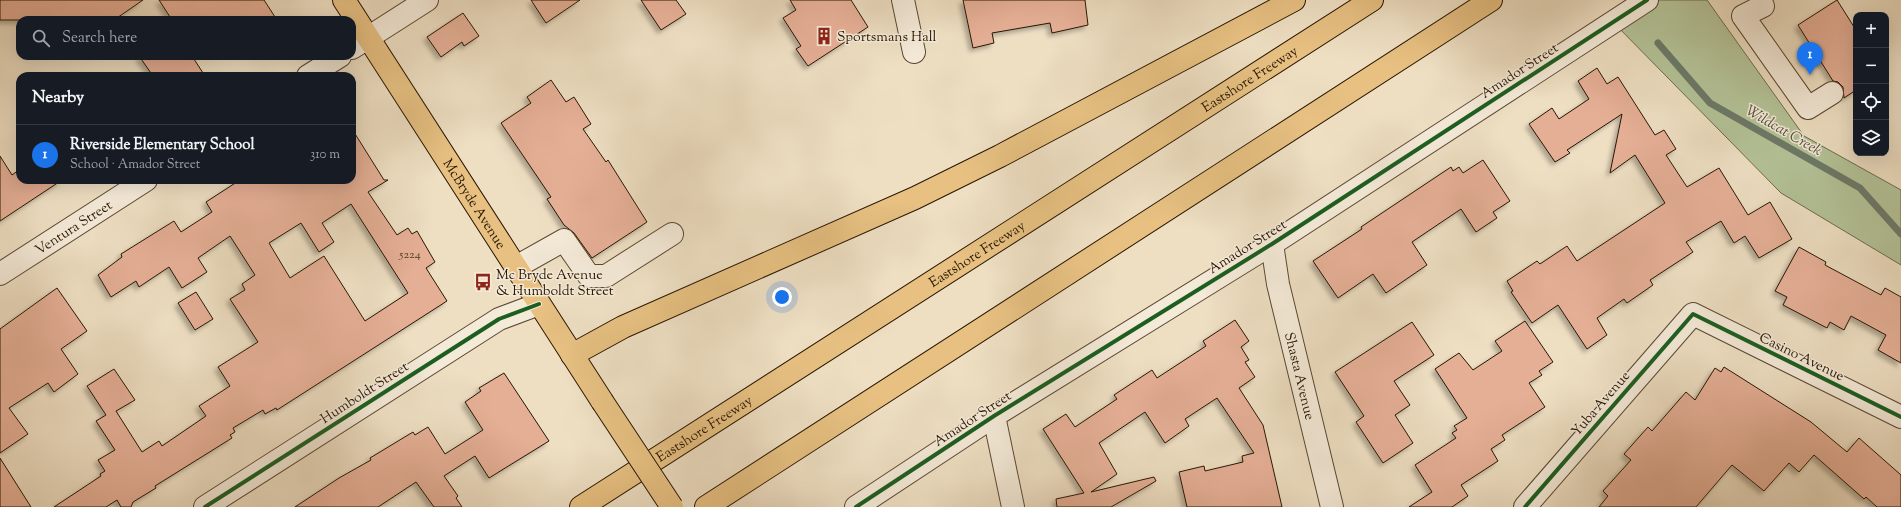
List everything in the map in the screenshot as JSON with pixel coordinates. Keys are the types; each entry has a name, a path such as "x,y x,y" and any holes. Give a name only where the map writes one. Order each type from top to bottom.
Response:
{"main road":[{"name":"McBryde Avenue","path":"344,0 350,16"},
{"path":"572,355 624,327 915,198 1000,156 1294,0"},
{"name":"Eastshore Freeway","path":"581,507 1372,0"},
{"path":"706,507 1491,0"},
{"name":"McBryde Avenue","path":"356,32 360,43 516,267 672,507"}],"street":[{"path":"360,43 427,0"},
{"path":"903,0 914,52"},
{"name":"Amador Street","path":"856,507 994,416 1272,244 1647,0"},
{"path":"1765,2 1743,16 1808,108 1832,93"},
{"path":"314,72 334,60"},
{"name":"Ventura Street","path":"0,274 140,184"},
{"path":"516,267 564,240 589,276 606,276 672,234"},
{"name":"Shasta Avenue","path":"1272,244 1278,284 1332,507"},
{"name":"Humboldt Street","path":"205,507 499,319 539,304"},
{"name":"Casino Avenue","path":"1692,314 1901,417"},
{"name":"Yuba Avenue","path":"1525,507 1692,314"},
{"path":"994,416 1013,507"}],"green space":[{"path":"1647,0 1707,0 1804,136 1901,190 1901,265 1781,193 1613,22"}],"building":[{"path":"0,0 143,0 120,16 16,16 16,20 0,20"},
{"path":"159,0 264,0 274,16 169,16"},
{"path":"531,0 580,0 546,23"},
{"path":"641,0 676,0 686,14 661,30"},
{"name":"Sportsmans Hall","path":"790,0 851,0 868,27 808,66 796,49 801,46 783,18 796,10"},
{"path":"963,0 1085,0 1088,25 1052,33 1050,23 992,33 994,43 973,48"},
{"path":"1837,0 1853,25 1853,92 1844,98 1843,87 1838,82 1833,81 1798,25"},
{"path":"463,13 479,36 464,46 462,42 441,57 427,37"},
{"path":"142,60 195,60 202,72 150,72"},
{"path":"1597,68 1607,84 1618,77 1655,135 1664,130 1676,149 1666,155 1687,187 1719,168 1748,215 1770,202 1792,239 1759,258 1745,236 1734,243 1721,221 1686,242 1693,252 1650,280 1653,285 1627,303 1624,299 1597,318 1607,335 1587,349 1558,305 1532,323 1511,292 1513,291 1507,281 1537,261 1540,264 1567,246 1577,261 1665,203 1635,155 1610,173 1622,114 1567,150 1570,153 1555,162 1529,124 1552,108 1559,119 1589,99 1578,81"},
{"path":"551,80 566,102 574,97 591,124 583,129 606,162 608,160 647,222 592,258 574,233 564,225 547,199 551,197 501,123 531,103 527,97"},
{"path":"356,135 384,180 388,180 368,192 397,235 408,228 412,234 417,231 435,262 426,268 447,301 277,410 276,408 265,414 263,410 233,428 235,432 230,435 232,438 155,486 156,488 133,502 131,507 121,507 117,500 106,507 54,507 101,476 100,474 105,471 98,460 115,450 96,421 106,415 87,386 114,369 135,400 116,411 142,452 159,441 162,446 206,416 199,406 230,386 218,367 258,342 230,299 245,290 242,284 255,275 230,236 198,258 207,272 182,288 169,267 139,287 136,281 111,297 98,275 122,257 121,254 174,221 181,232 212,212 206,202 234,184 356,184","holes":["351,204 408,293 365,321 324,256 290,278 269,243 301,223 319,252 334,242 322,223"]},
{"path":"0,156 12,175 16,172 16,184 56,184 0,221"},
{"path":"1483,160 1510,201 1493,212 1497,218 1476,232 1461,209 1412,242 1427,265 1386,293 1373,274 1338,298 1313,261 1451,167 1453,171 1459,167 1463,173"},
{"path":"1799,247 1826,262 1825,265 1881,295 1885,288 1901,297 1901,363 1878,350 1886,335 1851,316 1844,330 1830,322 1827,328 1783,305 1787,297 1775,291"},
{"path":"57,288 87,331 61,349 78,374 54,392 48,383 9,408 28,434 0,453 0,329"},
{"path":"196,292 213,319 195,330 178,303"},
{"path":"1235,320 1249,341 1241,347 1249,360 1245,362 1255,377 1239,388 1263,425 1282,507 1187,507 1179,472 1204,466 1205,471 1243,462 1242,456 1254,453 1217,398 1185,419 1189,426 1165,443 1145,412 1099,443 1117,474 1091,492 1154,477 1156,481 1111,507 1057,507 1056,499 1084,493 1043,429 1066,414 1075,427 1117,399 1114,395 1152,370 1157,378 1206,346 1203,341"},
{"path":"1525,321 1553,362 1539,371 1542,375 1529,383 1545,407 1502,435 1505,440 1491,449 1498,461 1461,485 1468,496 1452,507 1409,507 1432,492 1415,465 1456,438 1452,433 1457,430 1454,426 1467,418 1435,369 1459,353 1473,370 1502,351 1495,341"},
{"path":"1412,322 1434,355 1394,381 1410,405 1395,415 1413,443 1383,463 1356,422 1364,416 1335,372"},
{"path":"1724,367 1811,422 1847,452 1859,438 1901,475 1901,507 1877,507 1866,497 1864,499 1814,455 1799,472 1789,463 1764,491 1732,465 1696,507 1599,507 1608,496 1603,491 1631,460 1624,454 1648,427 1652,431 1686,392 1695,400 1715,368 1721,372"},
{"path":"504,373 549,441 489,478 475,456 444,476 458,496 456,498 462,507 434,507 416,482 378,507 295,507 413,432 415,435 428,427 445,454 483,430 465,402 481,391 479,388"},
{"path":"0,458 31,507 0,507"}],"waterway":[{"name":"Wildcat Creek","path":"1658,43 1710,103 1860,188 1901,234"}],"cycle path":[{"path":"856,507 994,416 1272,244 1647,0"},
{"path":"205,507 499,319 539,304"},
{"path":"1525,507 1693,314 1901,417"}],"place":[{"name":"Sportsmans Hall","path":"824,36"},
{"name":"Riverside Elementary School","path":"1810,75"},
{"name":"Mc Bryde Avenue & Humboldt Street","path":"483,282"}]}
